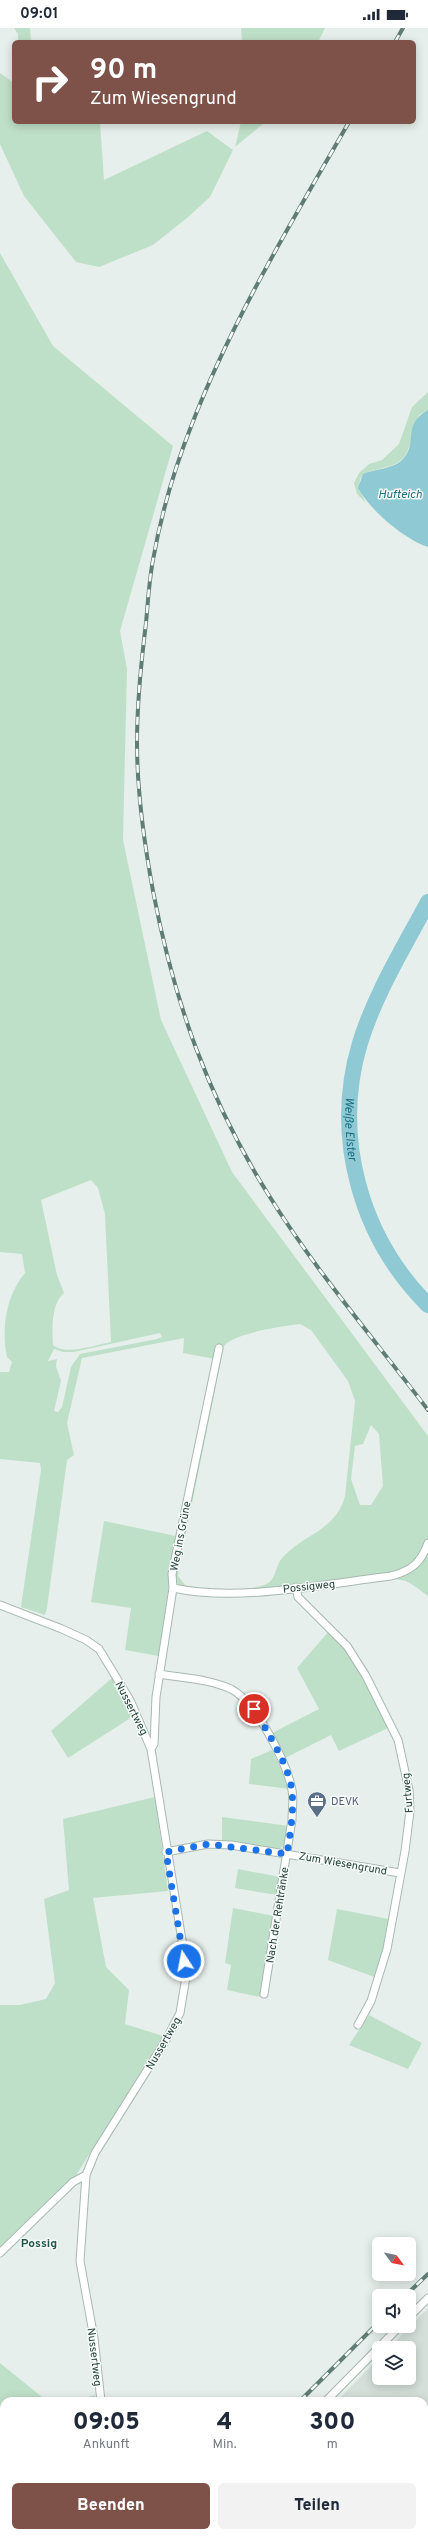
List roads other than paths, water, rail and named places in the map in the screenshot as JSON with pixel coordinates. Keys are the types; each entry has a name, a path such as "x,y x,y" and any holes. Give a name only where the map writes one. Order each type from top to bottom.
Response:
{"street":[{"name":"Weg ins Grüne","path":"151,1749 154,1744 159,1674 173,1588 172,1574 210,1399 219,1348"},
{"name":"Possigweg","path":"173,1588 206,1594 239,1593 405,1573 416,1565 428,1543"},
{"name":"Furtweg","path":"296,1587 298,1597 347,1646 366,1676 398,1740 409,1790 410,1811 388,1949 380,1978 371,2001 358,2025"},
{"name":"Nussertweg","path":"0,1605 62,1629 86,1640 99,1649 130,1700 151,1749 166,1852 187,1971 180,2013 166,2040 95,2153 86,2175 80,2261 94,2338 101,2397"},
{"name":"Nach der Rehtränke","path":"159,1674 226,1687 237,1693 254,1709 289,1778 292,1791 292,1820 264,1994"},
{"name":"Zum Wiesengrund","path":"166,1852 208,1844 287,1854 400,1873"},
{"path":"0,2253 73,2182 86,2175"},
{"path":"416,2310 428,2298"},
{"path":"330,2397 393,2333"}],"water":[{"name":"Hufteich","path":"428,410 428,547 409,538 388,523 363,497 358,488 363,474 393,466 401,461 409,448 412,429 415,422"}],"waterway":[{"name":"Weiße Elster","path":"428,902 391,971 366,1025 360,1043 352,1078 349,1114 351,1149 358,1183 369,1217 385,1248 404,1278 428,1305"}],"railway":[{"path":"396,40 403,28"},
{"path":"348,124 265,270 226,346 192,424 174,474 160,525 150,584 141,668 137,728 138,780 153,891 171,971 196,1048 228,1122 268,1194 305,1250 428,1410"},
{"path":"412,2289 428,2274"},
{"path":"304,2397 372,2329"}],"place":[{"name":"DEVK","path":"317,1818"}],"district":[{"name":"Possig","path":"39,2243"}]}
